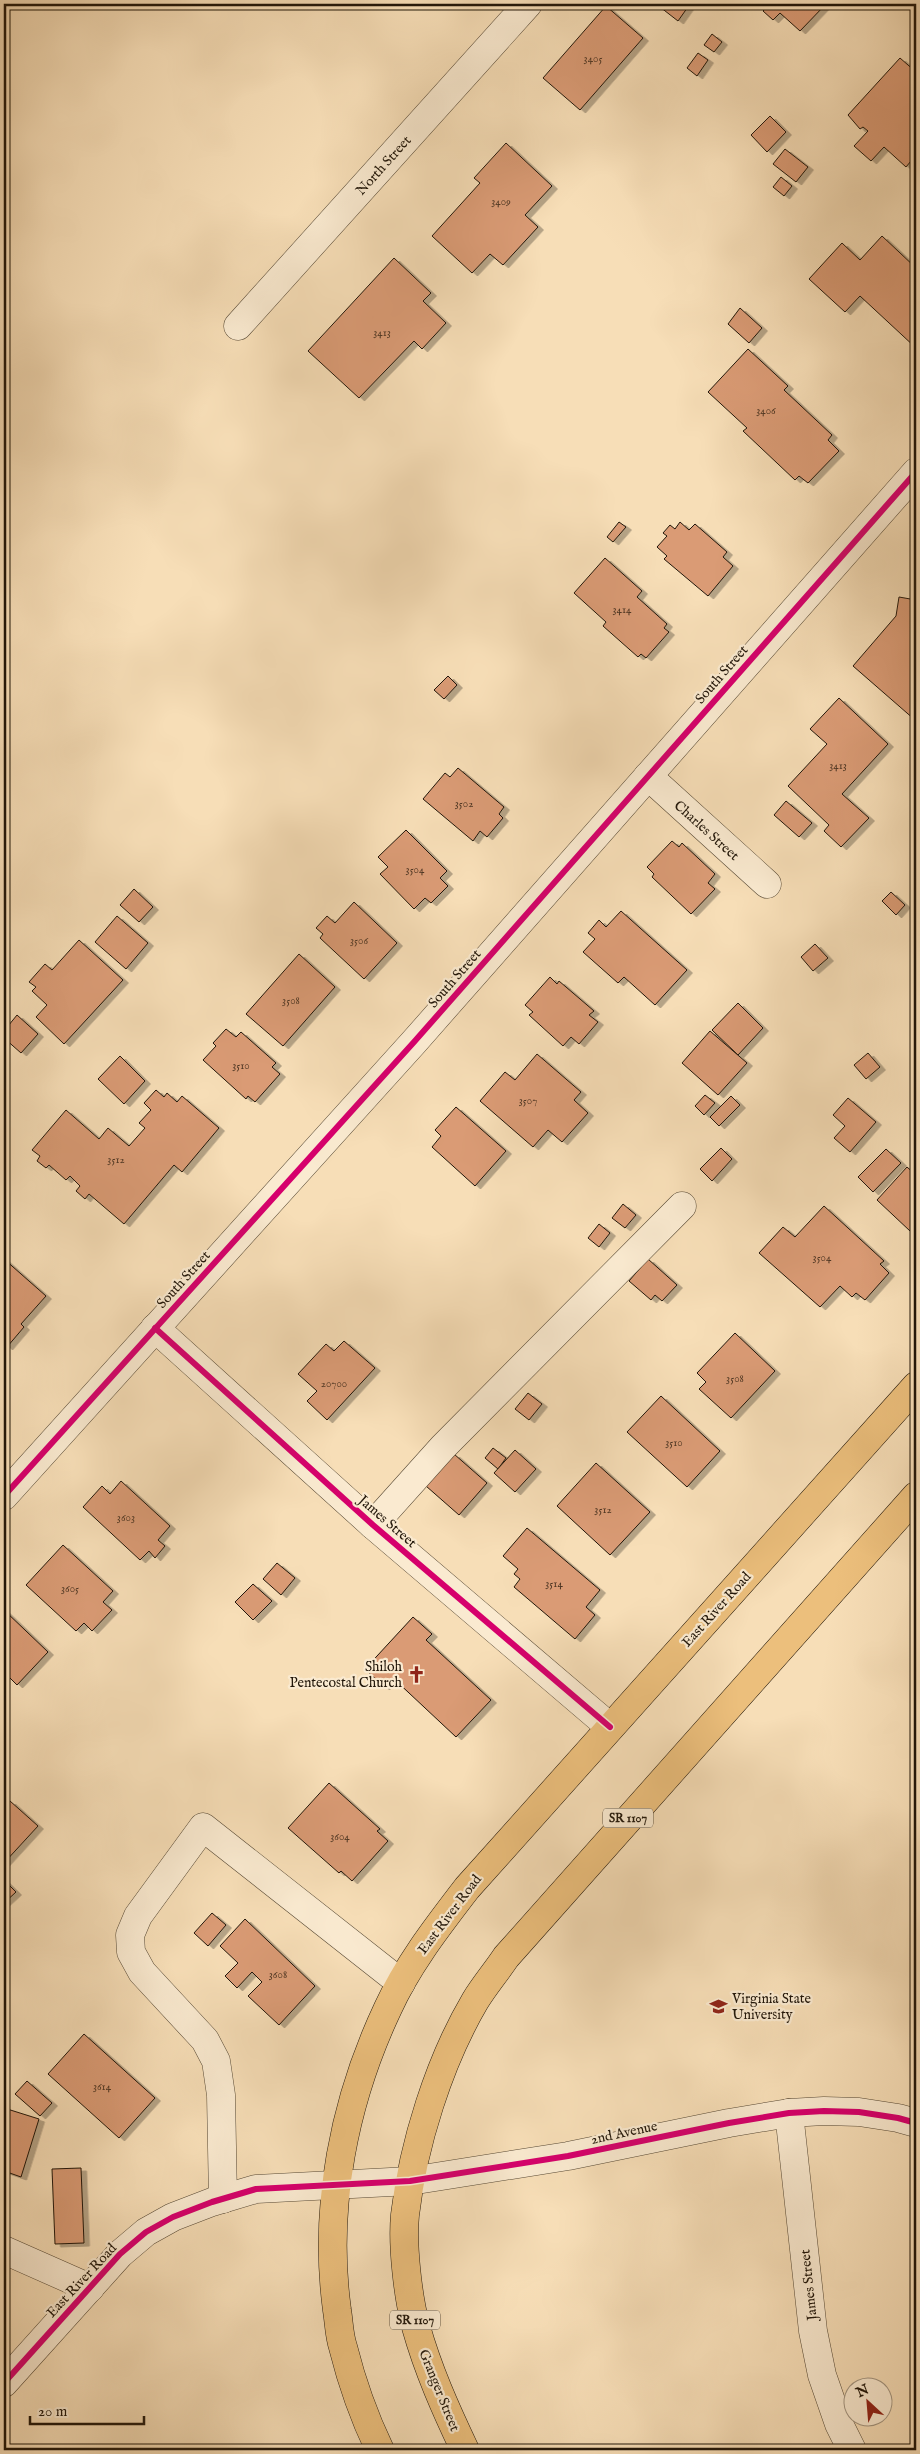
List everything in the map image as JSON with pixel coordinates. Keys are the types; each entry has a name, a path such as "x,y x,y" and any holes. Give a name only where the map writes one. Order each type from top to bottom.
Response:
{"main road":[{"name":"East River Road","path":"335,2186 360,2075 388,2007 423,1946 466,1888 916,1386"},
{"name":"SR 1107","path":"410,2181 422,2135 444,2066 475,2001 506,1957 916,1496"},
{"name":"Granger Street","path":"410,2181 405,2217 406,2259 416,2326 436,2389 465,2450"},
{"path":"335,2186 332,2234 334,2289 342,2345 362,2411 380,2450"}],"street":[{"name":"North Street","path":"238,326 528,4"},
{"name":"South Street","path":"4,1496 414,1042 916,472"},
{"name":"Charles Street","path":"648,776 767,884"},
{"path":"374,1525 443,1448 682,1206"},
{"name":"James Street","path":"155,1328 374,1525 610,1727"},
{"path":"223,2199 221,2095 216,2061 205,2040 142,1972 131,1952 130,1935 138,1916 203,1827 401,1983"},
{"name":"2nd Avenue","path":"335,2186 410,2181 568,2156 729,2123 789,2114 824,2111 858,2112 898,2118 916,2123"},
{"name":"James Street","path":"789,2114 814,2332 822,2375 839,2424 852,2450"},
{"name":"East River Road","path":"4,2383 120,2254 146,2232 173,2217 256,2189 335,2186"},
{"path":"4,2250 90,2288"}],"building":[{"path":"663,4 690,4 678,21 660,7"},
{"path":"770,4 826,4 800,31 780,13 773,20 763,11"},
{"path":"606,6 643,38 580,110 543,78"},
{"path":"712,34 722,42 714,52 704,45"},
{"path":"698,53 708,60 697,76 687,68"},
{"path":"900,58 916,72 916,155 906,167 884,147 871,161 854,146 868,131 863,127 860,129 848,115"},
{"path":"770,116 786,132 767,152 751,135"},
{"path":"506,143 552,186 525,215 538,227 503,265 490,254 472,273 432,236 480,183 474,178"},
{"path":"785,149 808,167 796,182 773,164"},
{"path":"781,177 792,186 784,196 773,187"},
{"path":"882,236 916,268 916,348 860,296 845,312 809,279 842,243 860,260"},
{"path":"394,258 431,293 423,301 446,323 422,349 414,341 359,398 308,351"},
{"path":"740,308 762,328 749,343 728,324"},
{"path":"748,349 788,386 784,390 832,435 828,440 839,451 808,483 799,476 795,480 743,431 747,428 708,392"},
{"path":"619,522 626,527 613,542 607,537"},
{"path":"680,522 689,530 695,524 727,552 723,557 733,566 708,596 664,559 667,556 657,547 667,536 663,533 670,525 675,529"},
{"path":"605,558 642,591 637,597 667,624 664,628 669,632 646,658 641,654 638,657 603,626 606,622 574,593"},
{"path":"899,597 916,600 915,720 853,666 896,616"},
{"path":"448,676 457,685 444,699 434,690"},
{"path":"839,698 888,744 842,794 869,818 841,847 824,831 829,825 788,786 827,744 810,729"},
{"path":"458,768 504,807 499,814 503,818 487,837 480,831 473,841 423,799 445,773 450,777"},
{"path":"786,801 812,823 799,837 774,815"},
{"path":"406,830 447,871 440,878 448,886 431,903 425,898 414,909 380,874 388,867 378,857"},
{"path":"672,841 679,847 682,843 715,874 708,883 715,889 691,914 652,877 654,874 647,867"},
{"path":"134,889 153,907 139,922 120,905"},
{"path":"891,892 905,905 896,915 882,901"},
{"path":"354,902 397,943 364,979 320,938 323,934 316,928 327,916 335,923"},
{"path":"621,911 687,970 655,1005 624,977 618,983 583,952 595,939 588,933 599,920 606,927"},
{"path":"117,916 148,943 126,969 95,942"},
{"path":"79,940 123,980 64,1044 36,1017 47,1005 32,991 36,987 29,982 45,964 52,970"},
{"path":"815,944 828,958 813,971 801,957"},
{"path":"299,954 335,987 283,1046 246,1014"},
{"path":"550,977 557,984 559,981 594,1011 589,1015 598,1022 579,1044 571,1037 563,1046 529,1015 533,1012 525,1005"},
{"path":"738,1003 763,1028 738,1055 712,1030"},
{"path":"17,1015 38,1034 21,1053 4,1038 4,1031"},
{"path":"226,1029 236,1037 241,1032 276,1063 272,1067 280,1074 255,1102 248,1096 246,1099 203,1060 216,1046 213,1043"},
{"path":"710,1031 747,1063 718,1095 682,1063"},
{"path":"868,1053 880,1067 866,1079 854,1065"},
{"path":"537,1054 581,1092 574,1100 588,1113 562,1142 548,1130 533,1147 480,1101 505,1072 515,1080"},
{"path":"120,1056 145,1081 124,1104 98,1079"},
{"path":"156,1090 164,1097 167,1093 177,1102 182,1096 219,1128 182,1172 174,1165 124,1224 89,1194 85,1199 76,1191 80,1186 70,1176 66,1180 49,1165 46,1168 37,1161 40,1156 32,1150 66,1110 99,1139 108,1128 129,1146 145,1128 139,1123 151,1110 144,1103"},
{"path":"705,1095 715,1103 704,1115 695,1106"},
{"path":"731,1096 740,1105 719,1126 710,1117"},
{"path":"848,1098 876,1122 850,1152 834,1138 845,1126 833,1115"},
{"path":"456,1107 506,1151 475,1186 432,1147 441,1136 435,1130"},
{"path":"721,1148 732,1159 712,1181 700,1169"},
{"path":"886,1149 901,1163 873,1192 858,1177"},
{"path":"907,1167 916,1175 916,1232 912,1228 910,1231 877,1200"},
{"path":"623,1204 636,1215 625,1228 612,1218"},
{"path":"824,1206 884,1261 880,1264 889,1273 865,1300 856,1293 852,1297 840,1286 820,1307 759,1253 783,1227 795,1237"},
{"path":"599,1224 610,1233 599,1247 588,1238"},
{"path":"4,1259 46,1296 21,1324 24,1327 7,1347 4,1344"},
{"path":"648,1259 677,1285 662,1301 655,1295 651,1300 629,1281"},
{"path":"735,1333 775,1371 731,1418 699,1389 706,1382 697,1373"},
{"path":"344,1341 375,1368 327,1420 307,1401 317,1391 298,1374 326,1344 334,1351"},
{"path":"528,1393 542,1404 529,1420 515,1409"},
{"path":"661,1396 720,1451 687,1487 627,1432"},
{"path":"493,1448 506,1458 498,1469 485,1458"},
{"path":"515,1450 536,1469 515,1492 494,1473"},
{"path":"454,1454 487,1483 459,1515 426,1486"},
{"path":"596,1463 650,1512 610,1555 557,1506"},
{"path":"121,1481 170,1526 158,1540 165,1546 155,1558 149,1551 140,1560 83,1507 102,1486 110,1494"},
{"path":"527,1528 600,1590 586,1607 595,1615 575,1639 514,1587 520,1579 514,1574 518,1569 503,1556"},
{"path":"63,1545 113,1591 103,1602 112,1610 92,1631 84,1623 76,1631 26,1585"},
{"path":"277,1563 295,1578 281,1595 263,1579"},
{"path":"253,1584 272,1601 253,1620 235,1602"},
{"path":"4,1610 48,1652 17,1685 4,1672"},
{"name":"Shiloh Pentecostal Church","path":"413,1617 432,1634 426,1640 491,1700 456,1737 393,1678 384,1687 365,1669"},
{"path":"329,1783 380,1829 377,1831 388,1841 352,1881 341,1871 339,1873 288,1828"},
{"path":"10,1801 38,1826 4,1863 4,1808"},
{"path":"4,1880 16,1892 4,1903"},
{"path":"212,1913 226,1925 208,1946 194,1933"},
{"path":"245,1919 315,1986 279,2025 248,1996 262,1982 252,1972 237,1988 225,1976 238,1963 220,1946"},
{"path":"84,2034 155,2098 119,2138 48,2074"},
{"path":"27,2081 52,2103 40,2116 15,2094"},
{"path":"4,2108 39,2119 21,2177 4,2171"},
{"path":"81,2168 84,2243 55,2244 52,2169"}],"cycle path":[{"path":"4,1496 414,1042 916,472"},
{"path":"155,1328 373,1525 610,1727"},
{"path":"4,2383 120,2254 146,2232 173,2217 212,2202 256,2189 410,2181 568,2156 729,2123 789,2113 859,2112 916,2123"}],"place":[{"name":"Shiloh Pentecostal Church","path":"416,1674"},
{"name":"Virginia State University","path":"718,2006"}]}
